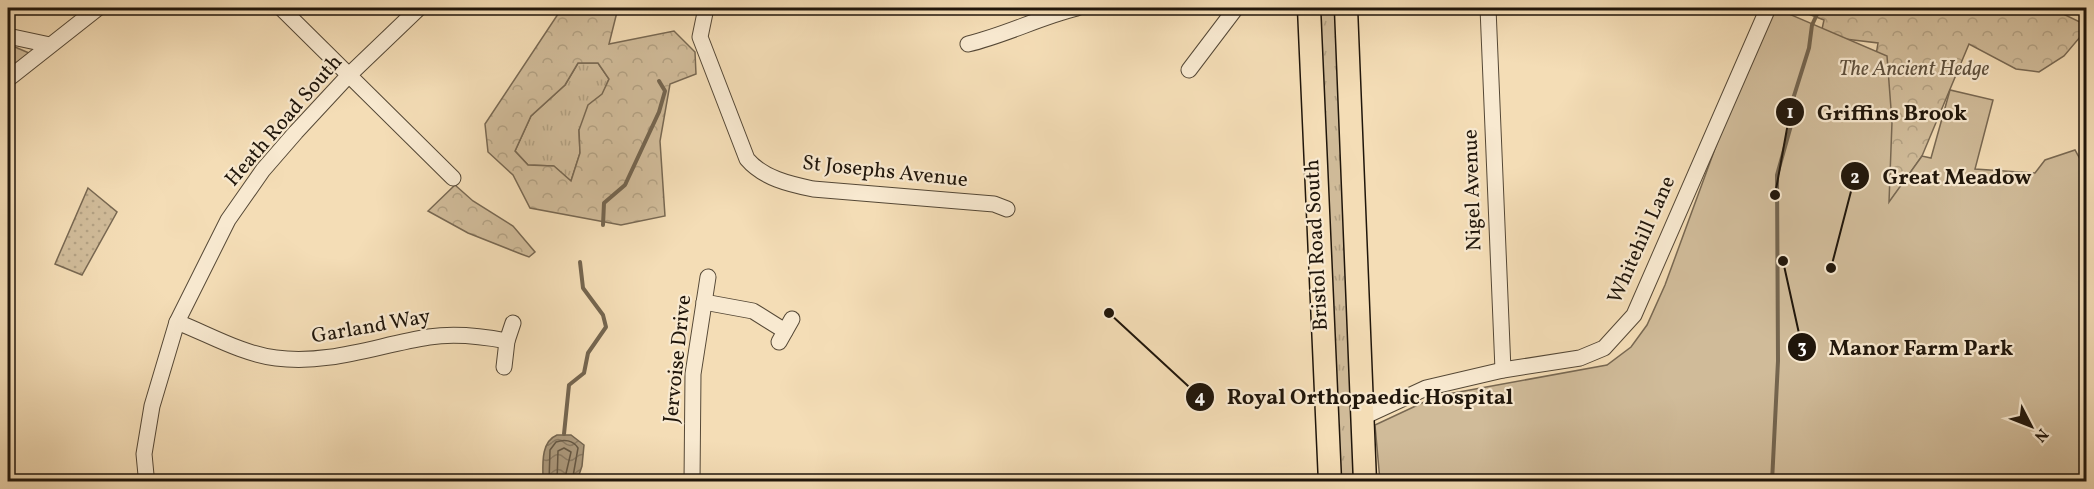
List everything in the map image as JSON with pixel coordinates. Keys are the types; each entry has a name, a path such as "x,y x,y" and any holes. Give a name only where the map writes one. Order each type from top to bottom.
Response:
{"highway":[{"name":"Bristol Road South","path":"1308,8 1330,482"},
{"name":"Bristol Road South","path":"1346,8 1360,418 1365,482"}],"street":[{"path":"8,80 98,8"},
{"path":"281,8 453,178"},
{"name":"Heath Road South","path":"148,479 144,454 152,406 177,322 228,220 263,170 348,76 419,8"},
{"name":"St Josephs Avenue","path":"706,8 700,36 747,159 757,171 794,185 813,189 994,204 1007,208"},
{"path":"968,44 1003,36 1038,19 1077,8"},
{"path":"1189,70 1236,8"},
{"name":"Nigel Avenue","path":"1488,8 1503,370"},
{"name":"Whitehill Lane","path":"1360,418 1426,388 1503,370 1580,358 1604,348 1623,330 1634,315 1768,8"},
{"path":"8,36 50,45"},
{"name":"Jervoise Drive","path":"692,482 693,374 708,277"},
{"path":"704,302 753,311 785,330"},
{"name":"Garland Way","path":"177,322 252,352 278,358 343,356 431,337 476,335 507,341"},
{"path":"504,368 507,341 513,323"}],"green space":[{"path":"562,8 618,8 609,44 674,31 695,52 696,74 670,84 660,141 665,216 621,225 530,208 513,175 488,152 485,124","holes":["578,63 598,63 609,79 602,94 588,105 579,130 580,153 571,181 554,166 528,165 515,151 531,116 565,85"]},
{"path":"1317,8 1339,8 1355,481 1337,481"},
{"path":"1775,8 1887,56 1892,122 1889,202 1922,156 1931,158 1950,90 1993,100 1975,169 2035,173 2045,160 2075,150 2086,170 2086,481 1380,481 1375,425 1437,396 1607,365 1631,347 1647,325 1665,285 1764,15"},
{"name":"The Ancient Hedge","path":"1793,8 2051,8 2082,23 2086,30 2064,56 2039,72 2016,69 1969,44 1922,156 1889,203 1900,402 1875,61 1878,43 1845,39 1822,29 1824,20"},
{"path":"8,44 29,53 8,71"},
{"path":"578,63 598,63 609,79 603,94 579,130 580,153 571,181 553,166 528,165 515,151 531,116 565,85"},
{"path":"455,185 473,201 513,226 535,252 529,257 521,254 468,233 428,211"},
{"path":"88,188 117,212 82,275 55,264"}],"water":[{"path":"557,435 571,435 584,445 582,466 577,481 543,481 545,449 552,438"}],"waterway":[{"path":"1772,482 1778,361 1777,175 1792,122 1793,99 1809,48 1812,25 1820,8"},
{"path":"603,225 604,203 625,185 659,112 665,91 659,81"},
{"path":"564,434 569,385 584,373 588,353 606,327 603,315 583,288 580,262"}],"place":[{"name":"Griffins Brook","path":"1775,195"},
{"name":"Manor Farm Park","path":"1783,261"},
{"name":"Great Meadow","path":"1831,268"},
{"name":"Royal Orthopaedic Hospital","path":"1109,313"}]}
